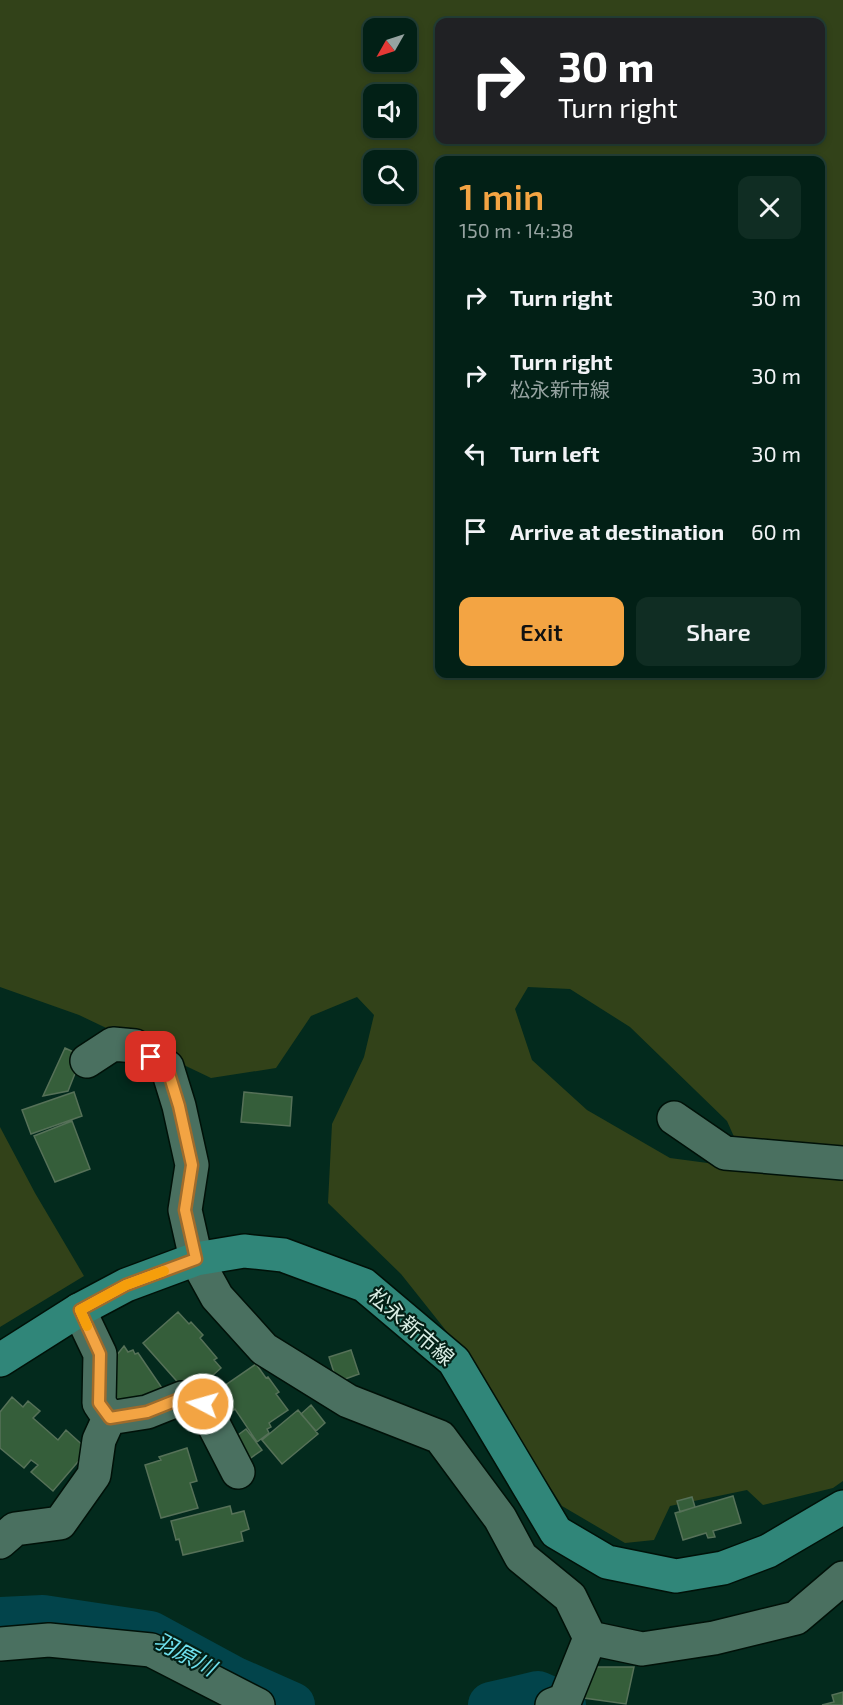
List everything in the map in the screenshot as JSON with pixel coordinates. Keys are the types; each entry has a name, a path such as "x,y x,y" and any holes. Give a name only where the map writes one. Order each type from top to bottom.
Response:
{"main road":[{"name":"松永新市線","path":"0,1360 80,1310 126,1285 196,1259 244,1251 283,1256 364,1285 454,1361 556,1532 607,1562 676,1576 723,1568 768,1551 843,1507"}],"street":[{"path":"87,1061 113,1044 135,1046 167,1067 179,1106 192,1165 185,1210 196,1259 217,1297 264,1349 348,1401 440,1437 500,1518 521,1557 570,1597 590,1638 562,1703"},
{"path":"674,1118 725,1153 843,1163"},
{"path":"80,1310 100,1354 99,1403 110,1418"},
{"path":"110,1418 147,1412 182,1398 203,1404 238,1472"},
{"path":"0,1542 15,1529 60,1523 94,1475 99,1440 110,1418"},
{"path":"590,1638 642,1649 714,1638 796,1618 843,1578"},
{"path":"0,1644 49,1640 151,1650 258,1705"}],"green space":[{"path":"0,0 843,0 843,1154 735,1139 727,1121 630,1027 570,989 528,987 515,1009 532,1060 587,1110 670,1158 843,1181 843,1481 833,1488 763,1505 747,1490 670,1506 654,1540 625,1543 562,1506 467,1357 401,1274 328,1203 332,1124 364,1057 374,1015 357,997 311,1016 276,1068 211,1078 79,1015 0,987"},
{"path":"0,1127 35,1193 84,1276 0,1327"}],"building":[{"path":"65,1048 82,1056 68,1091 43,1096"},
{"path":"74,1092 82,1116 31,1134 22,1110"},
{"path":"244,1092 292,1097 290,1126 241,1122"},
{"path":"72,1121 90,1169 55,1182 34,1136"},
{"path":"178,1312 203,1335 200,1338 217,1358 214,1360 221,1368 202,1385 194,1376 182,1387 143,1343"},
{"path":"124,1346 128,1352 133,1350 135,1354 138,1353 162,1388 133,1408 125,1410 105,1381 107,1367"},
{"path":"351,1350 359,1374 337,1382 329,1357"},
{"path":"256,1364 279,1392 276,1394 288,1410 269,1423 271,1427 267,1429 269,1433 257,1442 235,1409 225,1416 211,1395"},
{"path":"12,1397 23,1407 28,1401 40,1411 33,1418 58,1440 66,1430 88,1450 53,1491 31,1472 38,1465 31,1460 24,1468 0,1448 0,1412"},
{"path":"311,1405 325,1423 316,1431 301,1414"},
{"path":"298,1410 318,1434 282,1464 262,1440"},
{"path":"246,1429 262,1450 245,1462 230,1441"},
{"path":"187,1448 197,1481 190,1483 198,1508 161,1518 145,1465 161,1460 159,1457"},
{"path":"733,1496 741,1523 713,1531 715,1537 708,1538 706,1533 683,1540 675,1513"},
{"path":"692,1497 695,1507 680,1512 677,1501"},
{"path":"230,1506 232,1514 244,1511 249,1529 241,1532 243,1541 183,1555 171,1521"},
{"path":"593,1667 634,1667 626,1704 584,1698 587,1676"},
{"path":"843,1692 843,1705 822,1705 834,1702 832,1695"}],"waterway":[{"name":"羽原川","path":"0,1620 43,1618 150,1634 233,1679 292,1705"},
{"name":"羽原川","path":"491,1705 538,1694 563,1705"}],"slow traffic":[{"path":"87,1326 80,1310 126,1285 164,1271"}],"route":[{"path":"151,1057 167,1067 179,1106 192,1165 185,1210 196,1259 126,1285 80,1310 100,1354 99,1403 110,1418 147,1412 182,1398 203,1404"}]}
